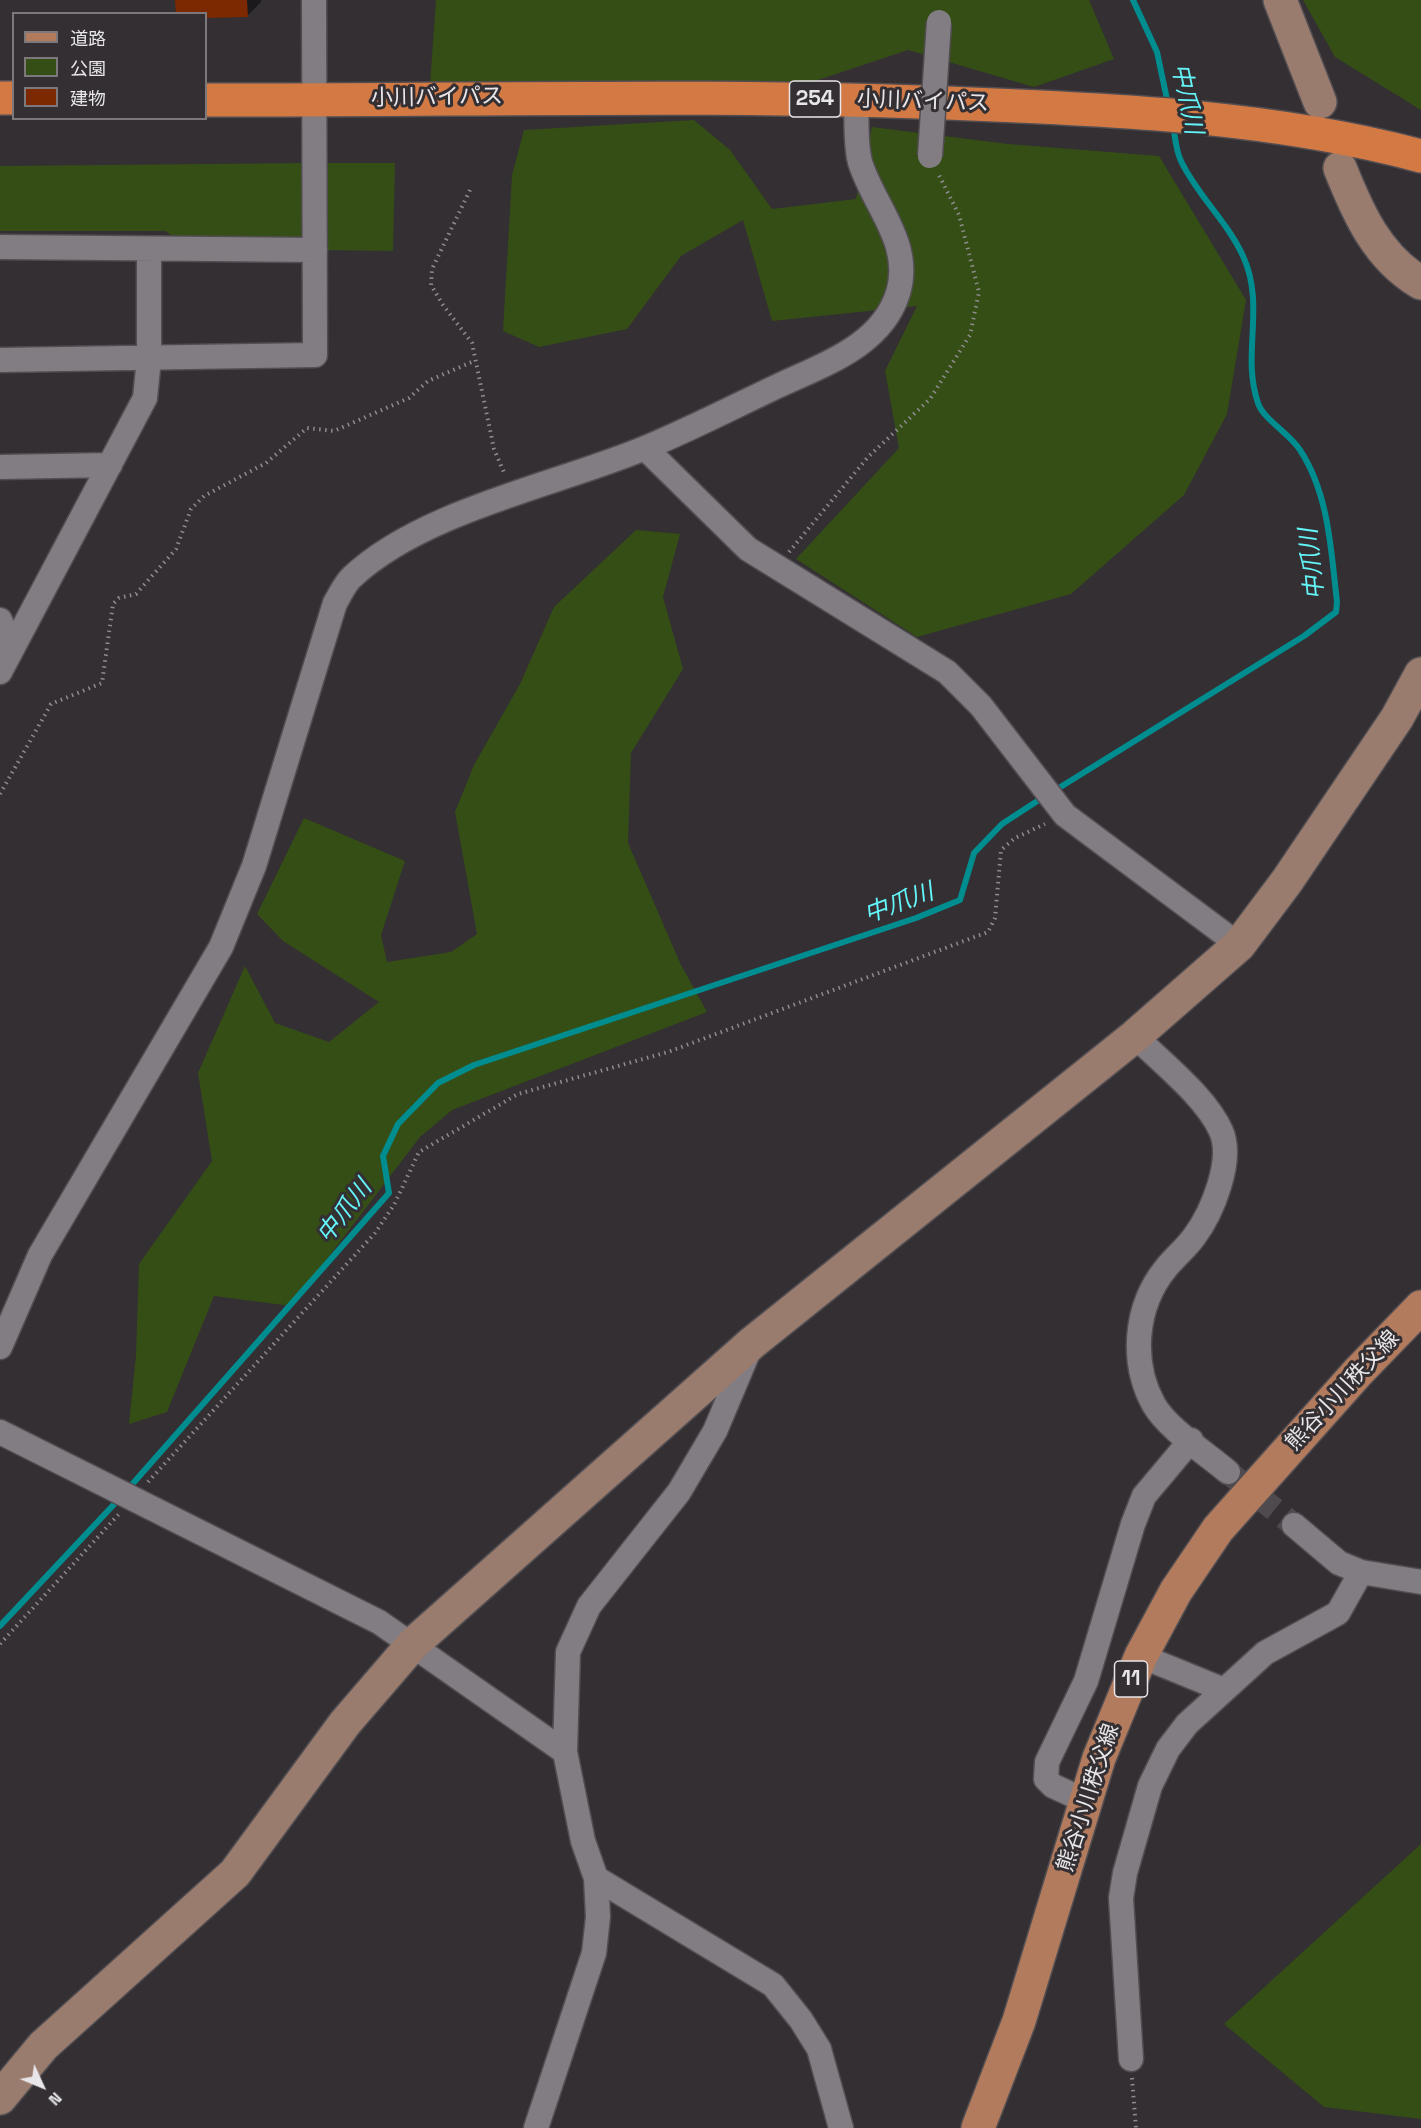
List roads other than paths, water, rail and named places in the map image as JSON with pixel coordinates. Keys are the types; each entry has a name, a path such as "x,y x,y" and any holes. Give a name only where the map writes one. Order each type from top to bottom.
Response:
{"highway":[{"name":"小川バイパス","path":"207,100 490,97 856,99 1054,107 1224,121 1330,135 1421,156"}],"main road":[{"name":"熊谷小川秩父線","path":"978,2128 1019,2021 1099,1758 1141,1656 1176,1591 1218,1529 1358,1372 1421,1307"}],"street":[{"path":"0,360 315,355 314,0"},
{"path":"1280,0 1320,102"},
{"path":"930,156 939,22"},
{"path":"0,1347 40,1255 221,947 254,866 334,603 351,578 402,540 452,518 645,448 863,344 888,314 898,293 902,263 897,237 867,182 859,159 856,99"},
{"path":"1340,168 1368,231 1383,251 1421,283"},
{"path":"0,247 315,250"},
{"path":"0,672 6,649 110,465 145,398 149,359 149,249"},
{"path":"645,448 748,549 947,672 981,706 1065,815 1239,945"},
{"path":"0,467 110,465"},
{"path":"0,620 6,649"},
{"path":"0,2098 44,2046 235,1872 345,1723 413,1644 752,1343 1136,1036 1239,945 1287,881 1397,718 1421,674"},
{"path":"1136,1036 1205,1107 1221,1131 1227,1158 1218,1190 1195,1236 1165,1269 1147,1302 1138,1331 1139,1360 1155,1405 1228,1472"},
{"path":"536,2128 594,1953 598,1917 596,1878 583,1841 565,1752 568,1652 589,1606 679,1492 715,1431 752,1343"},
{"path":"0,1432 379,1622 565,1752"},
{"path":"1086,1801 1053,1786 1046,1779 1047,1762 1086,1681 1133,1524 1144,1496 1191,1440"},
{"path":"1294,1525 1339,1563 1361,1572 1421,1582"},
{"path":"1131,2059 1122,1939 1122,1898 1125,1873 1150,1786 1168,1749 1187,1724 1265,1653 1338,1613 1361,1572"},
{"path":"1141,1656 1224,1690"},
{"path":"596,1878 773,1985 801,2020 819,2049 840,2128"}],"waterway":[{"name":"中爪川","path":"1133,0 1157,52 1168,104"},
{"name":"中爪川","path":"1054,791 1304,636 1336,612 1337,602 1330,543 1317,485 1310,467 1296,444 1261,409 1253,385 1253,293 1250,275 1236,243 1181,161 1173,125"},
{"name":"中爪川","path":"128,1489 389,1193 383,1156 398,1124 438,1083 474,1065 916,918 960,900 974,853 1002,824 1045,796"},
{"name":"中爪川","path":"0,1626 119,1499"}],"tunnel":[{"path":"1228,1472 1294,1525"}]}
